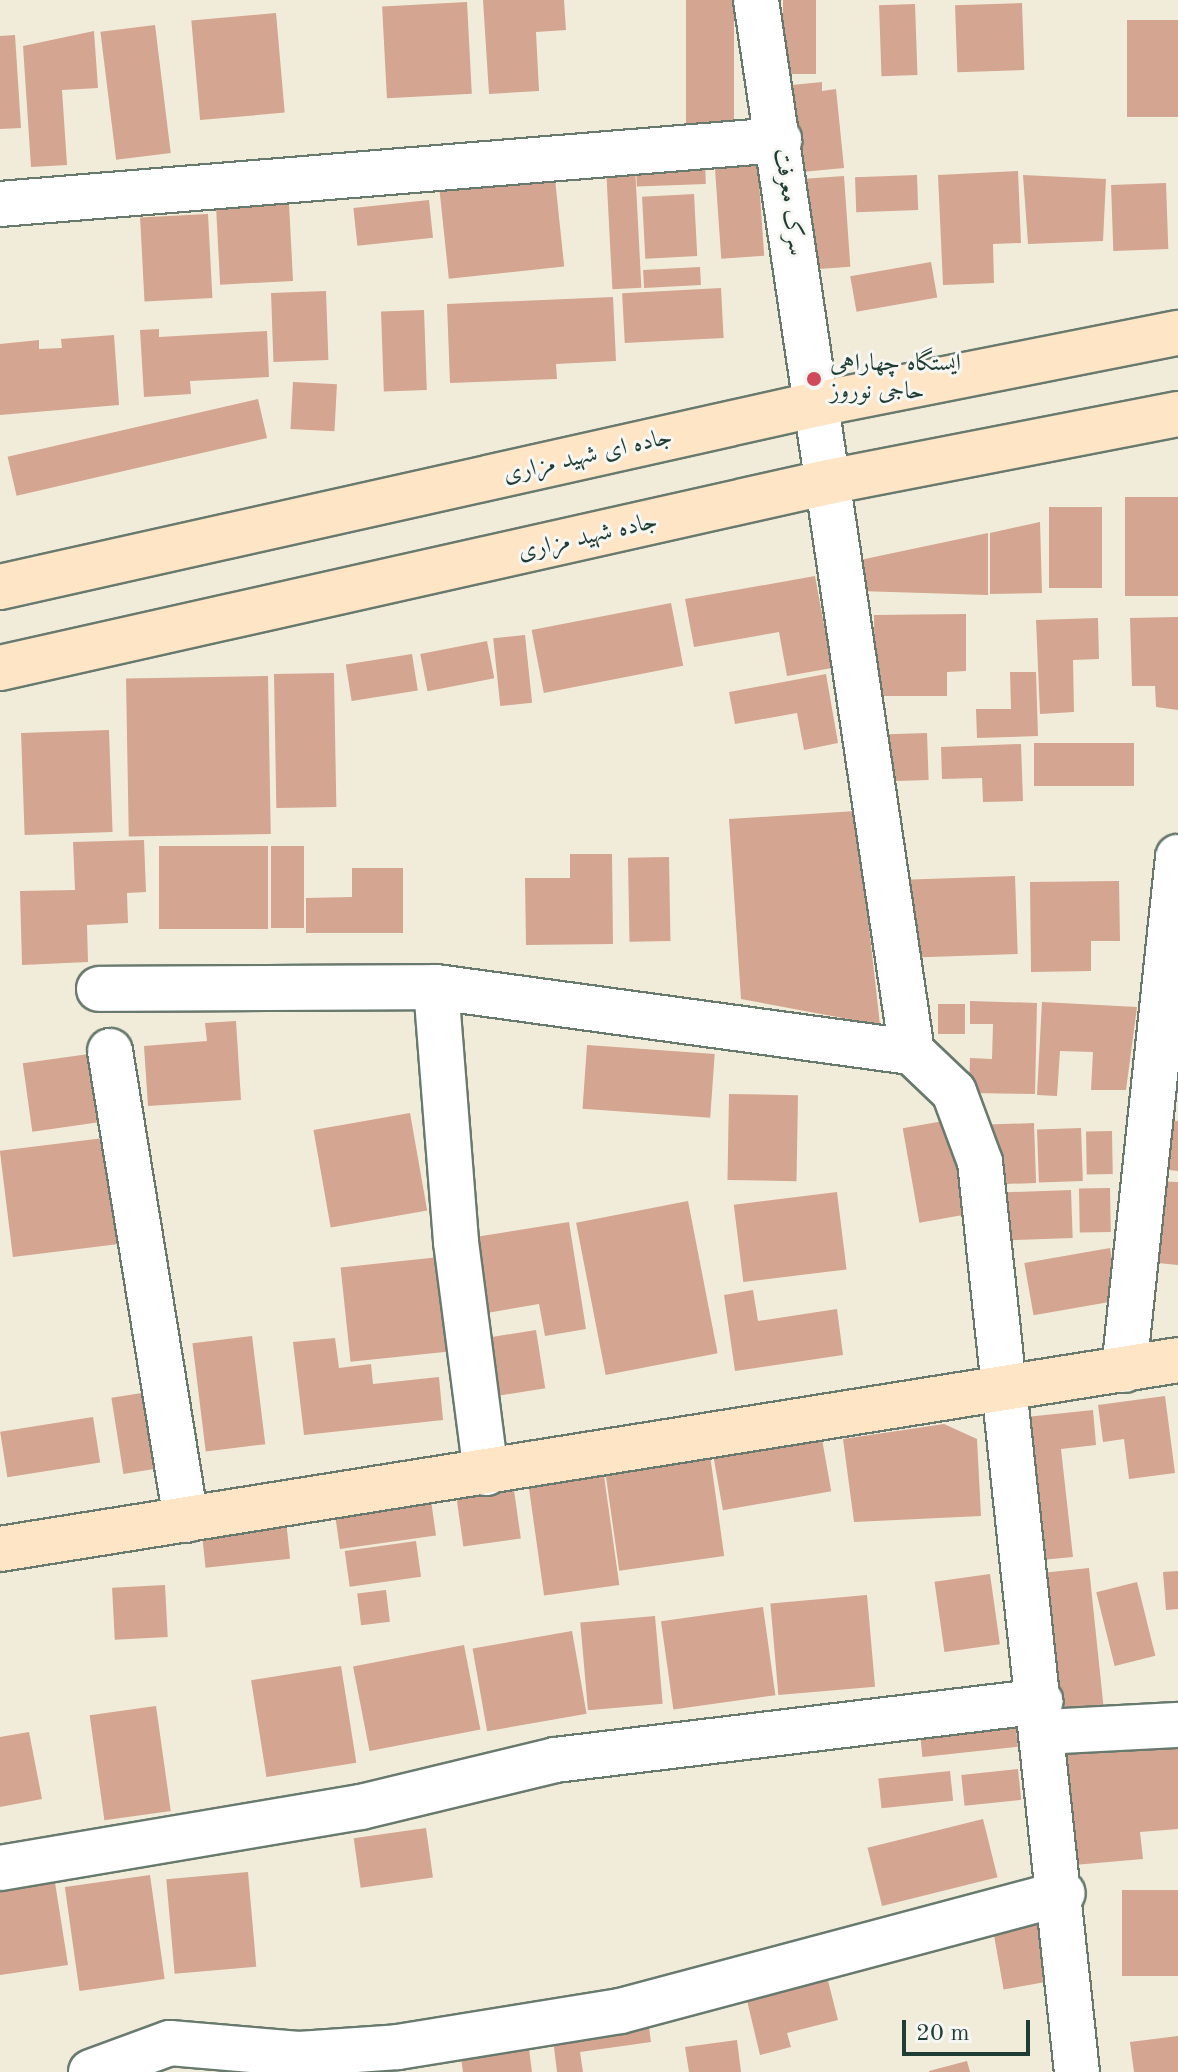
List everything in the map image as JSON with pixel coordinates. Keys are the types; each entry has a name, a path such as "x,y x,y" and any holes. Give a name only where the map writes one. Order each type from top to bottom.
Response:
{"main road":[{"name":"جاده ای شهید مزاری","path":"0,587 818,404 1178,333"},
{"name":"جاده شهید مزاری","path":"0,668 828,482 1178,414"},
{"path":"0,1549 1004,1393 1178,1360"}],"street":[{"name":"سرک معرفت","path":"756,0 912,1052"},
{"path":"0,204 779,140"},
{"path":"1124,1370 1178,857"},
{"path":"436,987 456,1242 486,1473"},
{"path":"99,989 436,987 912,1052 954,1092 980,1162 1063,1893 1077,2072"},
{"path":"110,1051 186,1520"},
{"path":"0,1868 361,1807 555,1760 1042,1717 1178,1725"},
{"path":"91,2072 170,2043 299,2054 398,2047 620,2011 1063,1893"}],"building":[{"path":"483,0 564,0 566,30 536,32 539,91 489,94"},
{"path":"686,0 734,0 734,126 686,126"},
{"path":"783,0 816,0 816,74 783,74"},
{"path":"467,2 472,94 387,98 382,6"},
{"path":"1022,3 1024,70 957,72 955,5"},
{"path":"915,4 917,75 881,76 879,5"},
{"path":"276,13 285,113 200,120 191,20"},
{"path":"1127,20 1178,20 1178,117 1127,117"},
{"path":"155,25 171,153 116,160 100,32"},
{"path":"94,31 98,88 62,90 67,165 31,167 23,46"},
{"path":"15,35 21,128 0,129 0,36"},
{"path":"822,82 822,91 836,89 844,168 802,172 792,85"},
{"path":"757,153 764,256 721,259 714,156"},
{"path":"705,161 706,184 637,186 636,163"},
{"path":"635,166 641,288 612,289 606,168"},
{"path":"1018,171 1021,243 993,244 994,283 943,285 938,175"},
{"path":"917,175 918,210 856,212 855,177"},
{"path":"1023,175 1106,179 1103,241 1028,244"},
{"path":"844,176 850,267 811,269 805,179"},
{"path":"555,179 564,267 449,279 440,191"},
{"path":"1166,183 1168,249 1113,251 1111,185"},
{"path":"694,194 697,256 645,259 642,197"},
{"path":"429,200 433,238 357,246 353,208"},
{"path":"289,204 293,281 220,285 216,208"},
{"path":"208,214 212,298 144,301 140,218"},
{"path":"931,262 937,297 856,312 850,276"},
{"path":"700,267 701,285 644,288 643,270"},
{"path":"721,288 724,338 625,343 622,293"},
{"path":"326,291 328,360 273,362 271,293"},
{"path":"613,297 616,361 556,364 557,379 450,383 447,304"},
{"path":"424,310 427,390 384,391 381,312"},
{"path":"159,329 159,337 267,331 269,377 190,381 191,394 144,397 140,330"},
{"path":"114,335 119,405 0,415 0,344 39,340 39,349 62,348 61,339"},
{"path":"293,382 337,384 334,431 291,429"},
{"path":"258,399 267,438 17,496 8,457"},
{"path":"1125,497 1178,497 1178,596 1125,596"},
{"path":"1049,507 1102,507 1102,588 1049,588"},
{"path":"1040,522 1042,593 990,594 990,533"},
{"path":"988,533 988,595 859,591 860,560"},
{"path":"815,576 832,668 787,676 779,632 694,647 685,599"},
{"path":"671,603 683,666 544,693 532,630"},
{"path":"966,614 966,671 947,672 947,696 875,696 874,615"},
{"path":"1178,617 1178,710 1156,707 1155,686 1132,686 1130,618"},
{"path":"1098,618 1099,659 1073,660 1074,712 1040,714 1036,620"},
{"path":"525,635 532,703 500,706 493,638"},
{"path":"487,641 494,678 428,691 420,654"},
{"path":"412,654 418,691 352,701 346,664"},
{"path":"1010,672 1036,672 1038,736 977,738 976,709 1011,709"},
{"path":"334,673 336,807 276,808 274,674"},
{"path":"826,674 838,743 804,750 797,713 735,724 729,692"},
{"path":"268,676 271,834 129,836 126,678"},
{"path":"109,730 113,832 25,835 21,733"},
{"path":"927,733 929,780 890,781 888,734"},
{"path":"1034,743 1134,743 1134,786 1034,786"},
{"path":"1021,744 1023,801 983,802 982,778 942,779 941,747"},
{"path":"856,811 880,1025 741,999 729,819"},
{"path":"144,840 146,892 127,893 128,923 87,925 88,962 22,965 20,891 75,890 73,842"},
{"path":"159,846 268,846 268,929 159,929"},
{"path":"271,846 304,846 304,928 271,928"},
{"path":"570,854 612,854 613,944 526,945 525,878 570,878"},
{"path":"669,857 670,941 629,942 628,858"},
{"path":"352,868 403,868 403,933 306,933 306,898 352,897"},
{"path":"1015,876 1018,954 907,958 904,880"},
{"path":"1119,881 1120,941 1091,941 1091,971 1031,972 1030,882"},
{"path":"970,1001 1037,1003 1035,1094 969,1093 970,1058 992,1059 993,1024 970,1024"},
{"path":"1042,1002 1137,1007 1126,1090 1091,1090 1093,1052 1060,1051 1057,1096 1037,1095"},
{"path":"938,1004 965,1004 965,1034 938,1034"},
{"path":"236,1021 241,1100 148,1106 144,1046 207,1041 205,1023"},
{"path":"587,1045 715,1054 710,1118 583,1109"},
{"path":"96,1053 106,1121 32,1132 23,1063"},
{"path":"729,1094 798,1095 796,1181 727,1180"},
{"path":"410,1113 427,1210 331,1228 313,1130"},
{"path":"949,1120 966,1215 919,1223 903,1128"},
{"path":"1164,1120 1178,1121 1178,1171 1160,1169"},
{"path":"1034,1123 1036,1183 990,1185 988,1125"},
{"path":"1081,1128 1083,1181 1039,1183 1037,1130"},
{"path":"1086,1131 1112,1131 1113,1174 1087,1174"},
{"path":"112,1137 125,1243 13,1257 0,1151"},
{"path":"1154,1181 1178,1182 1178,1265 1148,1262"},
{"path":"1110,1188 1111,1232 1080,1233 1079,1189"},
{"path":"1071,1190 1073,1238 1009,1240 1007,1192"},
{"path":"837,1192 847,1269 743,1282 734,1205"},
{"path":"688,1201 718,1353 606,1375 576,1223"},
{"path":"569,1222 586,1329 545,1336 539,1304 481,1314 469,1238"},
{"path":"1110,1248 1119,1300 1034,1315 1024,1263"},
{"path":"449,1256 459,1350 351,1362 341,1267"},
{"path":"753,1290 758,1321 837,1309 843,1355 735,1371 724,1295"},
{"path":"536,1330 545,1388 497,1396 488,1338"},
{"path":"252,1336 265,1444 206,1451 192,1343"},
{"path":"335,1338 339,1368 371,1364 373,1384 439,1377 443,1420 304,1435 293,1342"},
{"path":"142,1393 154,1469 123,1474 111,1398"},
{"path":"1165,1396 1175,1473 1129,1479 1124,1439 1103,1442 1098,1405"},
{"path":"1093,1410 1096,1445 1061,1449 1073,1557 1041,1560 1026,1417"},
{"path":"93,1417 100,1462 7,1477 0,1432"},
{"path":"944,1424 977,1439 981,1516 854,1522 843,1439"},
{"path":"822,1439 831,1491 723,1510 714,1458"},
{"path":"709,1448 724,1556 619,1571 604,1463"},
{"path":"604,1476 619,1585 544,1596 529,1487"},
{"path":"513,1483 521,1538 463,1547 456,1491"},
{"path":"430,1493 436,1536 340,1549 334,1506"},
{"path":"286,1520 290,1559 206,1568 201,1529"},
{"path":"416,1541 421,1577 350,1587 345,1551"},
{"path":"1089,1568 1104,1708 1061,1713 1046,1572"},
{"path":"1178,1571 1178,1609 1166,1610 1163,1572"},
{"path":"990,1574 1000,1644 944,1652 935,1582"},
{"path":"1137,1582 1155,1656 1115,1666 1096,1592"},
{"path":"165,1585 168,1637 115,1640 112,1588"},
{"path":"386,1590 390,1622 361,1625 357,1594"},
{"path":"867,1595 875,1687 778,1695 770,1603"},
{"path":"763,1607 775,1695 673,1709 661,1621"},
{"path":"655,1616 663,1704 588,1710 580,1623"},
{"path":"572,1631 587,1714 487,1731 473,1649"},
{"path":"464,1645 480,1729 369,1751 353,1667"},
{"path":"341,1666 356,1763 266,1777 251,1680"},
{"path":"156,1706 171,1811 104,1820 90,1715"},
{"path":"1015,1719 1018,1747 922,1757 920,1729"},
{"path":"29,1732 42,1799 0,1807 0,1737"},
{"path":"1178,1742 1178,1829 1140,1832 1143,1859 1074,1865 1064,1752"},
{"path":"1018,1769 1021,1800 965,1806 961,1775"},
{"path":"950,1771 953,1801 882,1808 878,1779"},
{"path":"983,1819 998,1877 882,1906 868,1848"},
{"path":"426,1828 433,1878 361,1888 354,1838"},
{"path":"53,1870 68,1965 0,1975 0,1878"},
{"path":"248,1872 256,1967 175,1974 166,1879"},
{"path":"150,1875 165,1979 79,1991 65,1887"},
{"path":"1122,1890 1178,1890 1178,1976 1122,1976"},
{"path":"1046,1919 1057,1980 1004,1989 993,1928"},
{"path":"825,1969 838,2020 787,2033 791,2047 760,2055 744,1988"},
{"path":"648,2020 651,2042 580,2052 583,2072 557,2072 552,2031"},
{"path":"1178,2036 1178,2072 1134,2072 1130,2042"},
{"path":"737,2040 741,2072 689,2072 685,2047"},
{"path":"528,2041 532,2072 463,2072 460,2050"},
{"path":"967,2061 970,2072 929,2072 929,2071"}],"place":[{"name":"ایستگاه چهاراهی حاجی نوروز","path":"814,379"}]}
